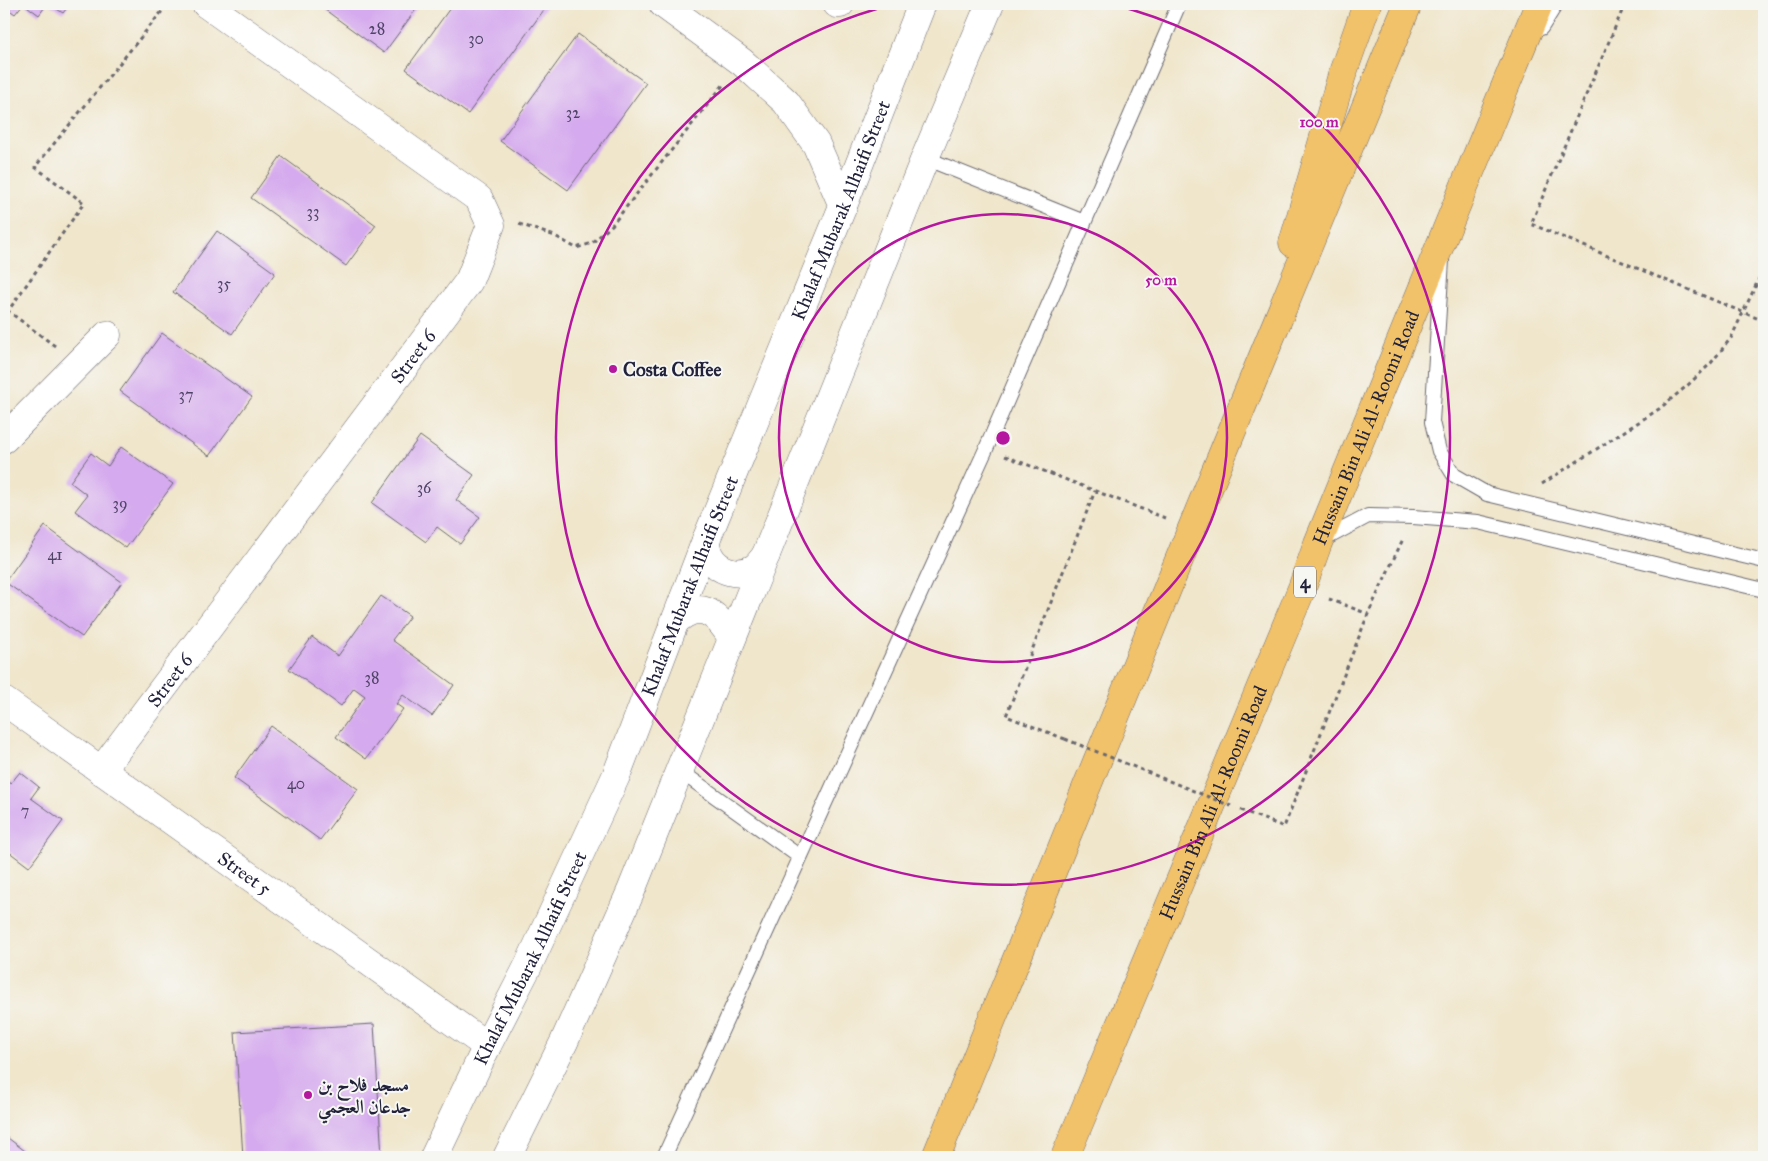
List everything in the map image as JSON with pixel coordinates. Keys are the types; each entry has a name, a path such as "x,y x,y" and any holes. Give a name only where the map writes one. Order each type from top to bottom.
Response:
{"highway":[{"path":"1251,385 1342,75 1367,4"},
{"path":"936,1157 1408,4"},
{"name":"Hussain Bin Ali Al-Roomi Road","path":"1065,1157 1302,588 1318,543 1539,4"}],"street":[{"path":"206,4 479,199 490,225"},
{"path":"663,4 742,62 786,102 816,144 843,206"},
{"name":"Khalaf Mubarak Alhaifi Street","path":"434,1157 528,966 616,776 673,623 843,206 922,4"},
{"path":"507,1157 564,1042 631,891 925,158 990,4"},
{"name":"Street 6","path":"100,771 470,281 490,225"},
{"path":"4,439 107,335"},
{"path":"706,540 708,554 717,565 729,572 743,572 756,566 766,555"},
{"path":"673,623 684,614 698,610 713,614 723,624 732,638"},
{"name":"Street 5","path":"4,702 487,1046"}],"lane":[{"path":"664,1157 986,449 1179,4"},
{"path":"1502,93 1556,4"},
{"path":"925,158 1084,222"},
{"path":"1444,234 1432,422 1439,451 1454,475 1487,494 1514,502 1764,561"},
{"path":"1318,543 1368,516 1414,517 1478,522 1764,590"},
{"path":"680,771 800,857"}],"path":[{"path":"79,364 8,311 84,202 35,167 168,4"},
{"path":"1625,4 1531,224 1764,321"},
{"path":"490,225 520,224 554,236 576,248 592,243 612,225 742,62"},
{"path":"1514,502 1659,408 1688,385 1731,338 1764,268"},
{"path":"986,449 1192,528"},
{"path":"1095,491 1006,716 1284,827 1368,614 1414,517"},
{"path":"1302,588 1368,614"}],"building":[{"path":"4,4 23,4 15,14"},
{"path":"24,4 47,4 39,15"},
{"path":"49,4 70,4 63,13"},
{"path":"317,4 420,4 384,53"},
{"path":"453,4 541,4 546,7 468,114 406,69"},
{"path":"578,34 646,83 568,190 500,141"},
{"path":"281,156 376,225 346,266 251,198"},
{"path":"217,231 275,273 232,334 173,292"},
{"path":"162,333 252,397 209,456 120,391"},
{"path":"420,436 474,475 456,500 480,517 460,544 437,527 426,542 372,503"},
{"path":"121,447 173,484 126,548 75,511 87,495 70,482 91,453 108,466"},
{"path":"45,526 122,582 82,637 5,582"},
{"path":"381,596 410,616 392,640 454,685 432,716 403,695 396,704 403,709 366,759 336,737 365,696 354,688 341,706 289,669 312,637 338,656"},
{"path":"271,726 358,789 320,840 234,778"},
{"path":"20,772 39,787 31,798 63,821 29,867 4,848 4,778 11,783"},
{"name":"مسجد فلاح بن جدعان العجمي","path":"374,1024 382,1157 243,1157 235,1032"},
{"path":"4,1135 29,1154 26,1157 4,1157"}],"place":[{"name":"Costa Coffee","path":"613,369"},
{"name":"مسجد فلاح بن جدعان العجمي","path":"308,1095"}]}
